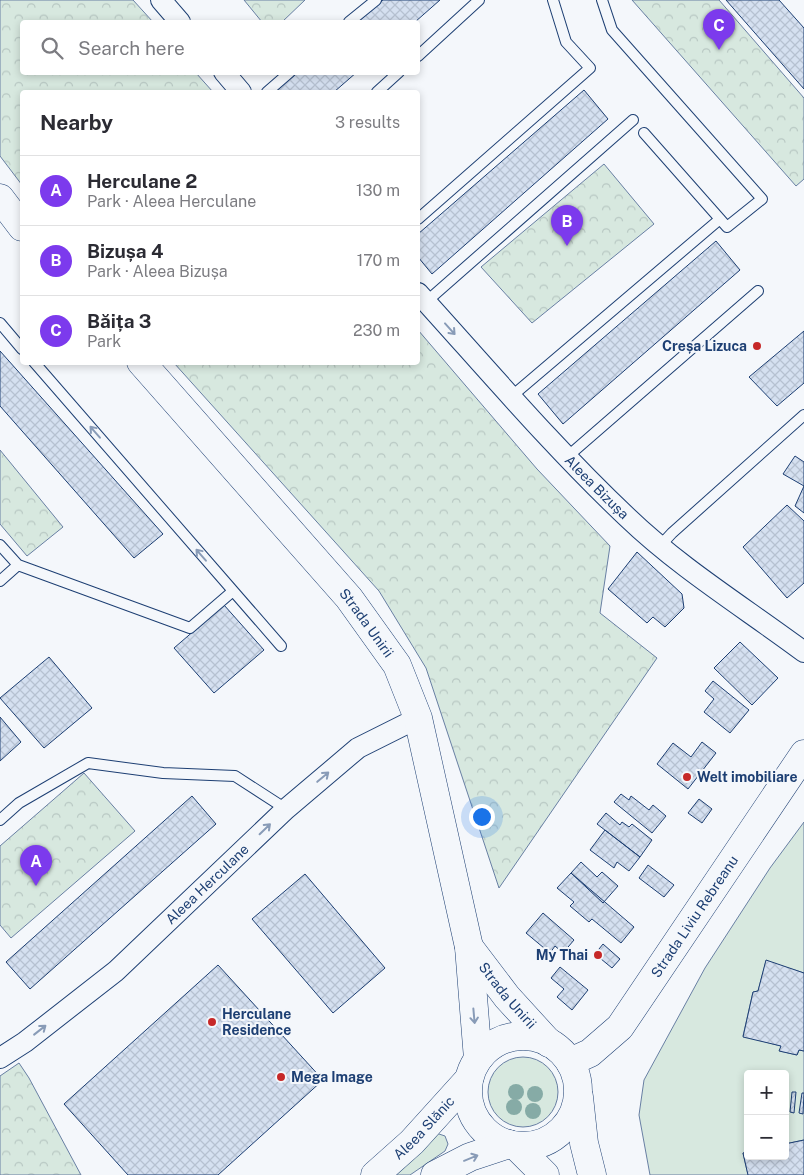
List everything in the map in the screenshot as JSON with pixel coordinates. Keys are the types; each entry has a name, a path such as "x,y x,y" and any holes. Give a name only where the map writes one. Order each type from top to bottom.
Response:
{"main road":[{"path":"0,198 20,224"},
{"name":"Strada Unirii","path":"144,365 357,608 397,664 418,718 469,947 473,1069"},
{"name":"Strada Liviu Rebreanu","path":"570,1062 590,1052 620,1027 804,754"},
{"name":"Strada Unirii","path":"469,947 506,997 549,1043"},
{"path":"545,1175 512,1145 487,1133 473,1115 468,1094 473,1069 494,1044 515,1036 533,1037 549,1043 570,1062 576,1076 584,1143 592,1175"},
{"name":"Aleea Slănic","path":"375,1175 412,1142 473,1069"},
{"path":"435,1175 470,1157 512,1145 541,1143 561,1131 574,1113 578,1091"}],"street":[{"path":"161,0 178,20"},
{"path":"227,75 239,90"},
{"name":"Aleea Bizușa","path":"422,297 567,457 627,517 660,546 804,652"},
{"name":"Aleea Herculane","path":"0,1058 25,1042 116,972 286,809 358,748 418,718"}],"lane":[{"path":"351,20 376,0"},
{"path":"420,54 479,0"},
{"path":"420,217 590,68 566,42 553,0"},
{"path":"602,0 612,30 762,199 727,227 644,133"},
{"path":"269,90 287,75"},
{"path":"379,90 396,75"},
{"path":"422,297 633,120"},
{"path":"512,396 720,219"},
{"path":"567,457 758,291"},
{"path":"0,323 20,347"},
{"path":"37,365 281,646"},
{"path":"660,546 672,533 804,415"},
{"path":"0,545 18,565 190,628 234,591"},
{"path":"0,580 18,565"},
{"path":"0,820 19,803 88,763 163,773 235,776 286,809"}],"green space":[{"path":"0,0 133,0 151,20 20,20 20,75 198,75 211,90 20,90 20,182 0,156"},
{"path":"244,0 305,0 284,20 260,20"},
{"path":"632,0 719,0 804,98 804,179 796,186"},
{"path":"604,164 654,224 532,323 481,267"},
{"path":"420,332 537,469 610,546 600,613 657,658 499,888 426,668 379,591 176,365 420,365"},
{"path":"0,450 63,527 27,556 0,524"},
{"path":"84,773 135,831 11,938 0,925 0,846"},
{"path":"804,822 804,973 766,961 758,991 753,992 743,1036 781,1046 780,1051 797,1055 799,1050 804,1051 804,1140 789,1143 789,1070 744,1070 743,1153 748,1175 650,1175 639,1115 644,1080 705,968 770,868"},
{"path":"530,1057 543,1063 552,1072 556,1078 558,1092 556,1106 548,1117 537,1125 516,1127 509,1125 498,1117 490,1106 488,1085 490,1078 498,1067 509,1059"},
{"path":"19,1063 81,1175 0,1175 0,1076"},
{"path":"436,1133 445,1136 448,1144 445,1151 410,1175 386,1175"}],"building":[{"path":"383,0 440,0 417,20 358,20"},
{"path":"726,0 779,0 804,28 804,89"},
{"path":"294,75 354,75 336,90 276,90"},
{"path":"584,90 608,119 432,274 420,259 420,232"},
{"path":"716,241 740,270 563,424 538,394"},
{"path":"804,331 804,383 777,406 749,377"},
{"path":"0,351 163,534 134,558 0,406"},
{"path":"795,456 804,462 804,486 783,474"},
{"path":"804,486 804,513 795,506"},
{"path":"787,505 804,521 804,583 787,598 743,547"},
{"path":"637,552 682,594 684,608 665,627 653,617 647,623 608,589"},
{"path":"224,605 264,650 214,693 174,648"},
{"path":"740,642 778,678 752,705 714,668"},
{"path":"49,657 92,708 44,748 0,698"},
{"path":"713,681 749,710 730,733 704,712 714,699 705,691"},
{"path":"0,717 21,742 0,761"},
{"path":"702,742 716,753 688,789 657,764 673,743 691,757"},
{"path":"621,794 629,800 631,796 649,810 653,805 666,816 652,833 614,802"},
{"path":"192,796 216,824 30,989 6,962"},
{"path":"699,799 712,809 702,823 688,813"},
{"path":"606,813 620,825 622,822 629,827 632,824 652,840 640,857 597,824"},
{"path":"605,830 640,857 629,871 617,862 614,868 590,850"},
{"path":"581,862 597,877 602,872 618,886 603,903 571,873"},
{"path":"648,865 674,885 664,897 639,878"},
{"path":"571,873 634,927 621,943 592,919 589,922 570,906 574,902 557,888"},
{"path":"305,874 385,968 333,1013 252,919"},
{"path":"543,913 574,940 563,953 555,946 550,953 526,933"},
{"path":"603,944 620,959 612,968 595,954"},
{"path":"766,960 804,973 804,1051 799,1050 797,1055 779,1051 781,1046 743,1037 753,992 758,991"},
{"name":"Herculane Residence","path":"218,965 323,1080 218,1175 128,1175 64,1104"},
{"path":"560,967 588,990 572,1010 557,997 564,989 551,978"},
{"path":"792,1092 796,1092 794,1113 790,1112"},
{"path":"802,1093 804,1093 803,1114 799,1113"},
{"path":"804,1140 804,1175 748,1175 745,1160 789,1160 789,1143"}],"place":[{"name":"Băița 3","path":"719,50"},
{"name":"Bizușa 4","path":"567,246"},
{"name":"Creșa Lizuca","path":"757,346"},
{"name":"Welt imobiliare","path":"687,777"},
{"name":"Herculane 2","path":"36,886"},
{"name":"My Thai","path":"598,955"},
{"name":"Herculane Residence","path":"212,1022"},
{"name":"Mega Image","path":"281,1077"}]}
